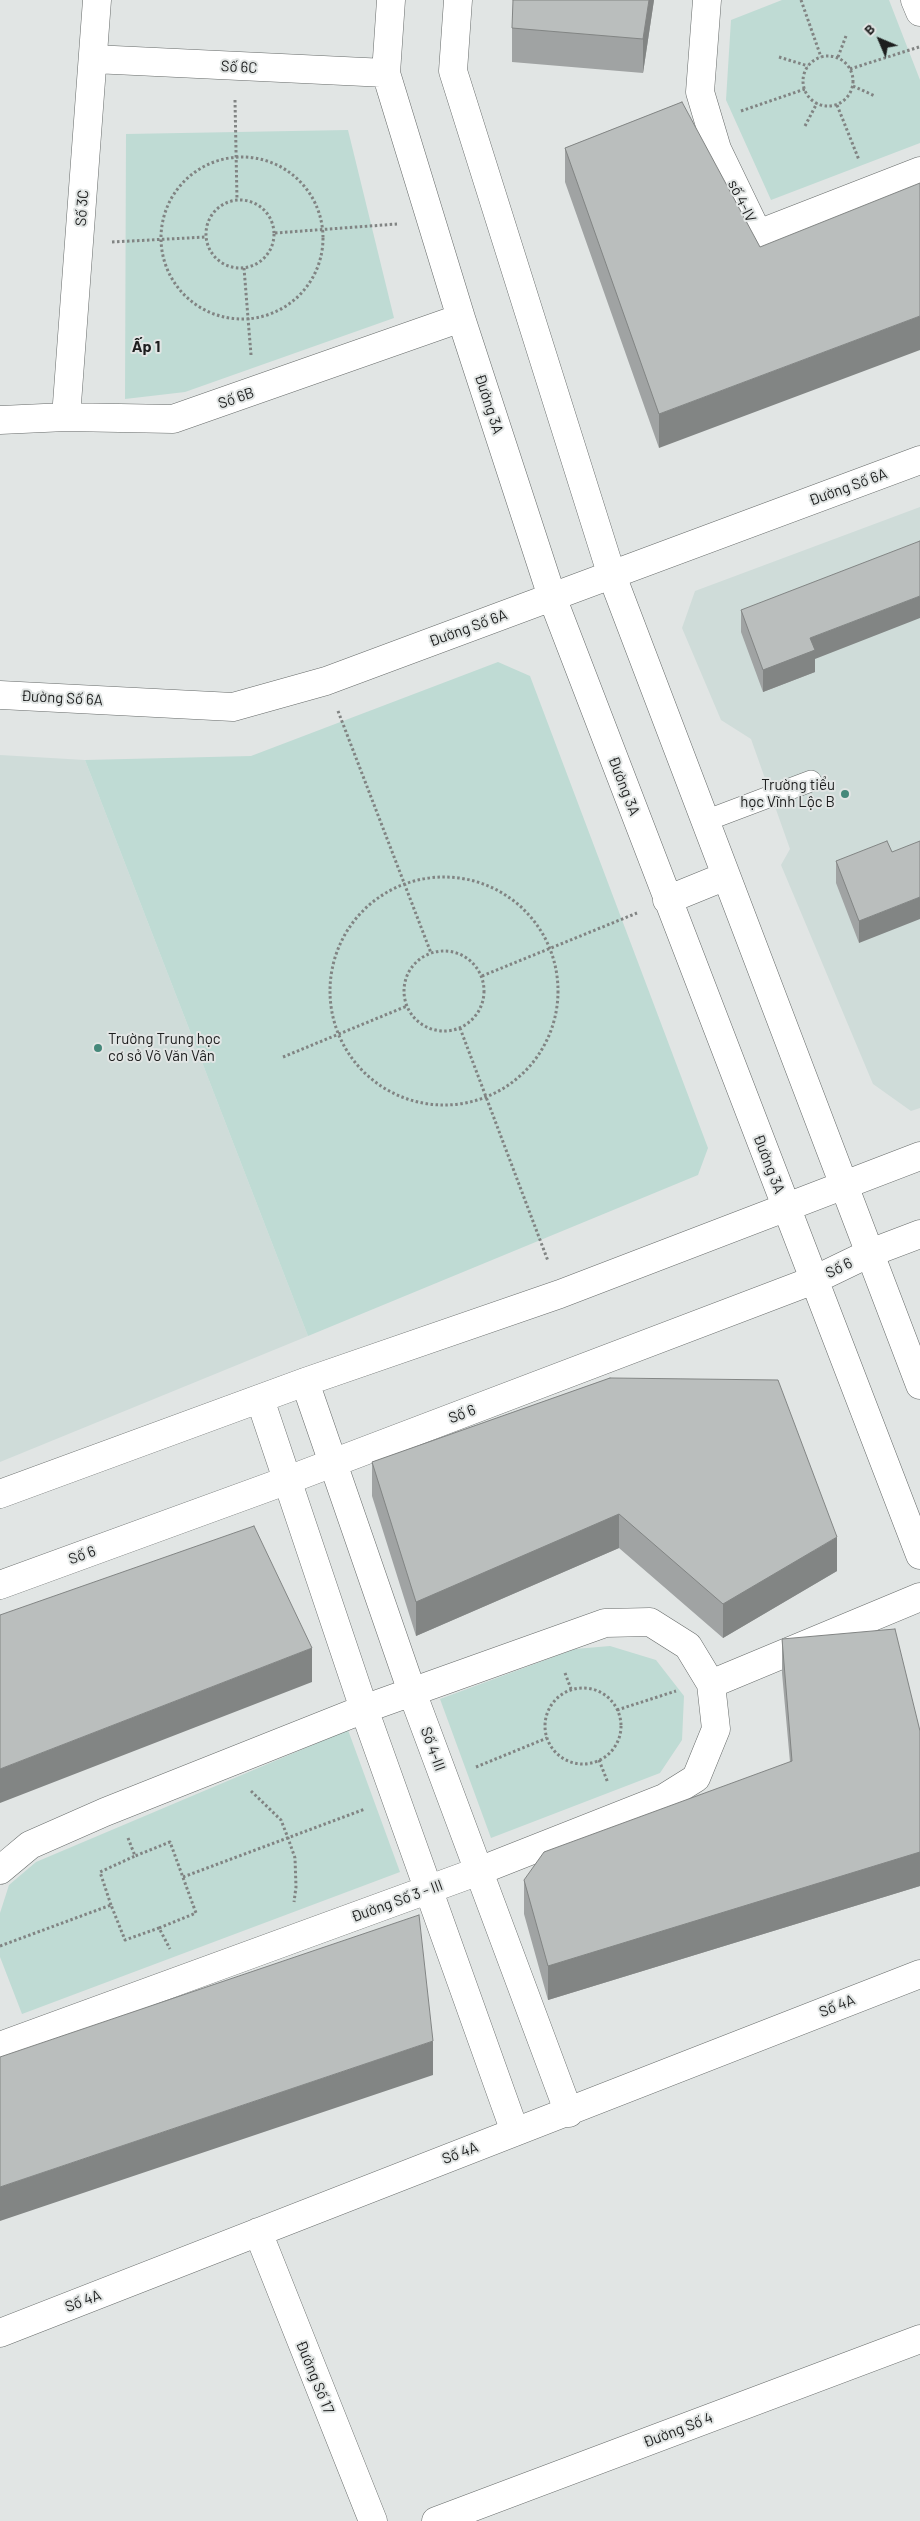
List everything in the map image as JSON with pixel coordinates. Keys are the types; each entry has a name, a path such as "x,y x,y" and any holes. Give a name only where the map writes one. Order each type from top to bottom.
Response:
{"street":[{"name":"Số 3C","path":"66,417 97,0"},
{"name":"Đường 3A","path":"391,0 386,73 461,318 552,597 920,1555"},
{"path":"458,0 453,71 611,573 920,1385"},
{"path":"915,0 920,12"},
{"name":"số 4-IV","path":"712,2 700,92 717,149 758,234 920,172"},
{"name":"Số 6C","path":"92,58 234,67 386,73"},
{"name":"Số 6B","path":"0,420 66,417 173,419 255,392 461,318"},
{"name":"Đường Số 6A","path":"0,695 233,707 326,680 920,460"},
{"path":"667,900 726,876"},
{"path":"0,1494 305,1382 560,1294 842,1184 920,1156"},
{"name":"Số 6","path":"0,1585 288,1480 814,1280 870,1253 920,1234"},
{"name":"Số 4-III","path":"305,1382 412,1692 569,2113"},
{"path":"260,1399 364,1709 516,2132"},
{"path":"711,1684 920,1597"},
{"name":"Đường Số 3 - III","path":"0,1870 30,1845 115,1808 364,1709 605,1623 650,1622 688,1646 711,1684 716,1729 696,1778 664,1798 479,1871 0,2046"},
{"name":"Số 4A","path":"0,2333 569,2113 920,1974"},
{"name":"Đường Số 17","path":"258,2232 373,2521"},
{"name":"Đường Số 4","path":"436,2521 920,2339"}],"lane":[{"path":"705,820 811,781"}],"path":[{"path":"801,0 821,57"},
{"path":"838,57 846,36"},
{"path":"850,69 920,47"},
{"path":"779,57 808,66"},
{"path":"821,57 838,57 850,69 853,86 845,100 836,105 829,106 817,103 808,96 805,89 804,73 808,66 821,57"},
{"path":"234,67 237,200"},
{"path":"853,86 874,96"},
{"path":"709,122 805,89"},
{"path":"805,126 817,103"},
{"path":"836,105 872,190"},
{"path":"254,157 280,166 303,183 318,207 323,230 320,260 310,284 292,303 270,315 248,319 219,317 196,306 178,289 165,267 161,242 164,213 178,188 199,169 226,159 236,158 254,157"},
{"path":"237,200 257,204 266,211 273,221 275,233 269,254 261,262 244,268 230,267 220,262 212,254 206,237 208,222 214,212 223,204 237,200"},
{"path":"275,233 371,227 431,219"},
{"path":"79,242 161,242 206,237"},
{"path":"244,268 255,392"},
{"path":"326,680 431,953"},
{"path":"440,877 475,880 507,895 533,918 550,948 558,984 555,1019 541,1052 517,1080 486,1098 451,1106 415,1102 407,1099 382,1088 356,1065 338,1035 330,999 334,962 349,929 373,902 406,884 440,877"},
{"path":"482,976 667,900"},
{"path":"444,951 466,958 482,976 483,1001 478,1012 460,1028 434,1030 413,1018 407,1006 404,994 405,981 411,969 420,959 431,953 444,951"},
{"path":"283,1057 407,1006"},
{"path":"460,1028 560,1294"},
{"path":"617,1710 679,1690 711,1684"},
{"path":"571,1689 595,1689 606,1695 617,1710 621,1726 619,1738 614,1749 594,1763 580,1764 568,1762 556,1754 547,1738 545,1718 550,1705 559,1696 571,1689"},
{"path":"445,1779 547,1738"},
{"path":"222,1766 280,1820 288,1838 295,1858 296,1887 288,1941"},
{"path":"183,1877 396,1798"},
{"path":"115,1808 135,1856"},
{"path":"170,1842 183,1877 196,1913 125,1940 110,1905 100,1872 170,1842"},
{"path":"0,1946 110,1905"},
{"path":"159,1928 182,1980"}],"shaded area":[{"name":"Trường tiểu học Vĩnh Lộc B","path":"920,507 920,1108 911,1111 873,1084 781,865 790,849 751,739 721,720 682,628 695,591"},
{"name":"Trường Trung học cơ sở Võ Văn Vân","path":"0,755 85,760 308,1336 0,1462"}],"green space":[{"path":"782,0 889,0 920,80 920,143 771,200 726,100 731,20"},
{"path":"348,130 394,318 185,392 125,399 126,134"},
{"path":"498,662 530,676 708,1148 698,1175 308,1336 85,760 251,756"},
{"path":"610,1646 656,1660 684,1696 682,1740 660,1773 491,1838 440,1699 575,1649"},
{"path":"348,1730 400,1872 22,2014 0,1957 0,1913 9,1885 36,1862"}],"building":[{"path":"513,0 649,0 643,39 512,28"},
{"path":"682,102 760,247 920,183 920,316 659,414 565,148"},
{"path":"920,541 920,596 810,638 815,650 763,670 741,610"},
{"path":"887,841 892,852 920,841 920,897 859,921 836,861"},
{"path":"610,1378 778,1380 837,1537 723,1604 619,1514 416,1602 372,1462"},
{"path":"254,1526 312,1648 0,1769 0,1615"},
{"path":"895,1629 920,1731 920,1852 548,1966 524,1880 544,1852 792,1761 782,1639"},
{"path":"419,1915 433,2041 0,2187 0,2057"}],"place":[{"name":"Trường tiểu học Vĩnh Lộc B","path":"845,794"},
{"name":"Trường Trung học cơ sở Võ Văn Vân","path":"98,1048"}],"district":[{"name":"Ấp 1","path":"146,347"}]}
